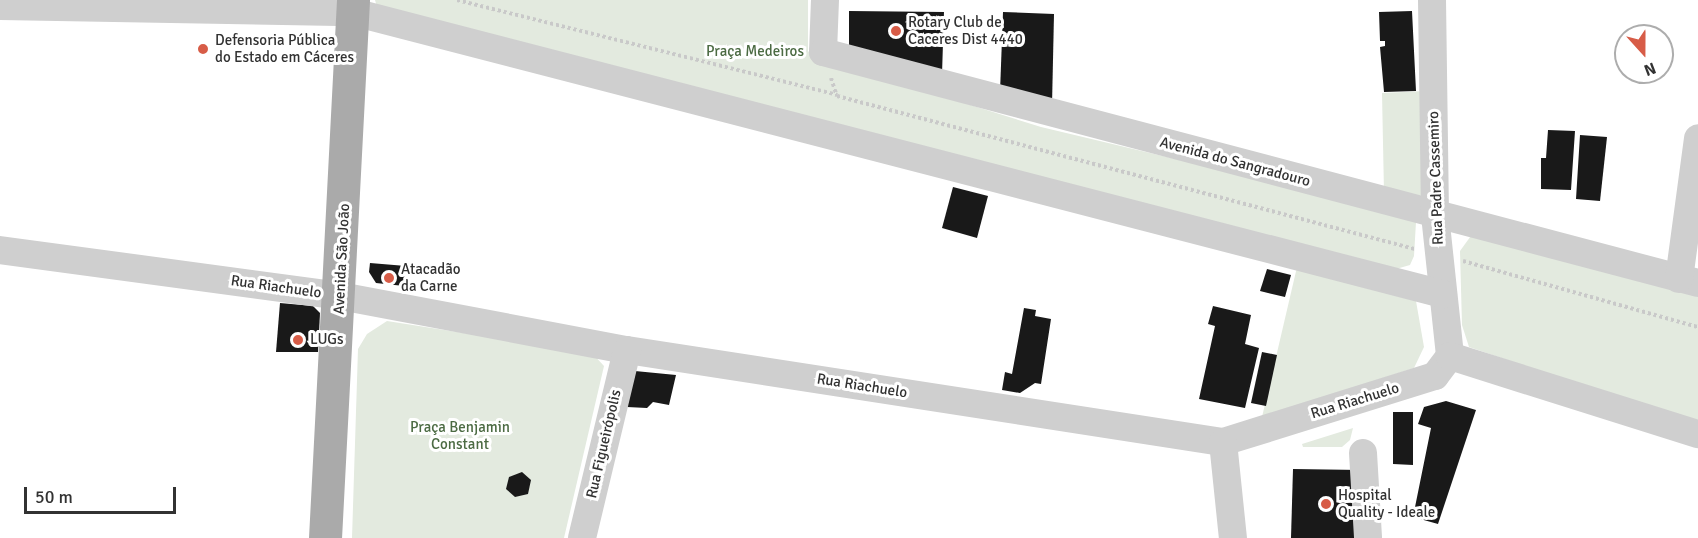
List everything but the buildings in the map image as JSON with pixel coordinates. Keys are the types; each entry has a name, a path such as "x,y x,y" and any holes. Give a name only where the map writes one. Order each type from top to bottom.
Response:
{"main road":[{"name":"Avenida São João","path":"322,532 340,296 353,6"}],"street":[{"path":"823,52 825,0"},
{"name":"Rua Padre Cassemiro","path":"1431,0 1435,215 1450,356"},
{"path":"0,6 353,6 1443,294"},
{"name":"Avenida do Sangradouro","path":"823,52 1689,281"},
{"path":"1689,281 1698,138"},
{"name":"Rua Riachuelo","path":"0,250 340,296 627,350 1223,442 1435,376 1450,356"},
{"name":"Rua Figueirópolis","path":"582,538 627,350"},
{"path":"1450,356 1698,434"},
{"path":"1223,442 1233,538"},
{"path":"1363,453 1368,538"}],"path":[{"path":"457,0 837,96 1416,249"},
{"path":"823,52 837,96"},
{"path":"1461,261 1698,327"}],"green space":[{"name":"Praça Medeiros","path":"375,0 808,0 808,51 813,56 1041,127 1335,197 1416,222 1414,256 1410,265 1396,269 377,7"},
{"path":"1425,91 1423,196 1384,193 1382,93"},
{"path":"1473,233 1698,291 1698,424 1469,347 1462,325 1460,251"},
{"path":"1297,267 1416,301 1424,347 1414,368 1262,417"},
{"name":"Praça Benjamin Constant","path":"387,321 592,353 604,366 564,538 352,538 358,349 367,334"},
{"path":"1353,428 1350,440 1342,447 1303,447 1302,444"}],"place":[{"name":"Rotary Club de Caceres Dist 4440","path":"896,31"},
{"name":"Defensoria Pública do Estado em Cáceres","path":"203,49"},
{"name":"Atacadão da Carne","path":"389,278"},
{"name":"LUGs","path":"298,340"},
{"name":"Hospital Quality - Ideale","path":"1326,504"}]}
